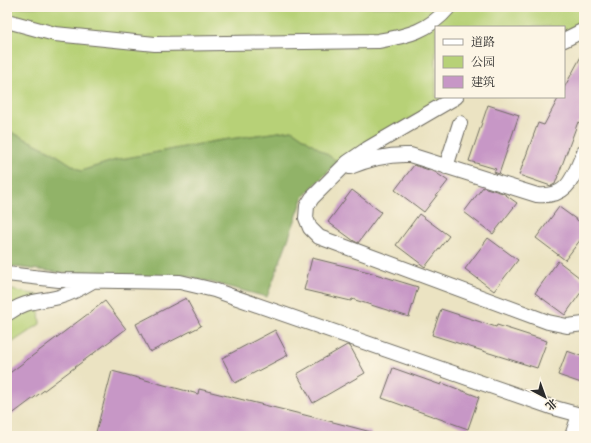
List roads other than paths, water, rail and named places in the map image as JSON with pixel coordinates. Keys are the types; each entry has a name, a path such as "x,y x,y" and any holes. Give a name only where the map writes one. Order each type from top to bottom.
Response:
{"street":[{"path":"7,21 56,34 155,44 378,41 401,37 424,29 449,7"},
{"path":"565,40 584,30"},
{"path":"454,98 367,149 348,162 312,198 307,206 307,224 319,237 548,322 567,326 584,324"},
{"path":"446,167 460,123"},
{"path":"336,174 363,162 396,155 410,155 537,195 548,196 558,193 573,178 584,152"},
{"path":"7,274 59,280 180,282 214,290 551,407 581,416 572,436"},
{"path":"7,314 22,304 31,301 61,297 94,281"}]}
